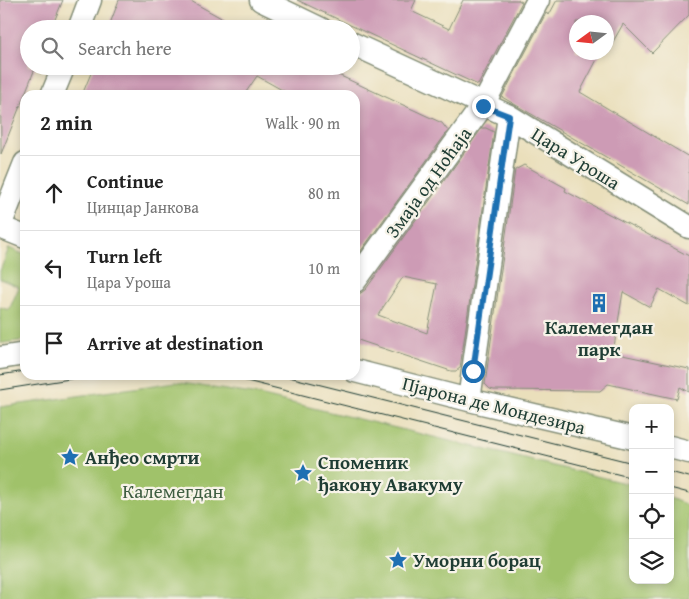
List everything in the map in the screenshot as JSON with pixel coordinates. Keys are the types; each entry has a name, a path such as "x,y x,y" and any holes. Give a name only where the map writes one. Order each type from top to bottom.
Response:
{"street":[{"path":"82,20 90,0"},
{"path":"261,0 302,20"},
{"name":"Змаја од Ноћаја","path":"360,275 483,106 538,0"},
{"name":"Цара Уроша","path":"360,47 483,106 509,116 689,227"},
{"path":"54,90 60,75"},
{"path":"469,400 509,116"},
{"path":"20,176 0,226 20,235"},
{"path":"0,358 20,355"},
{"name":"Пјарона де Мондезира","path":"360,372 629,437"},
{"path":"674,448 689,452"}],"green space":[{"path":"9,248 20,253 20,341 0,343 0,307 9,310 19,287 0,279 0,271"},
{"name":"Калемегдан","path":"175,382 259,395 629,484 629,584 674,584 674,500 689,506 689,599 0,599 0,407"}],"building":[{"path":"0,0 63,0 55,20 20,20 20,75 32,75 26,90 20,90 20,106 1,154"},
{"path":"119,0 189,0 225,20 111,20"},
{"path":"297,0 416,0 411,11 449,29 463,0 518,0 522,2 478,85 360,30 360,20 340,20"},
{"path":"557,0 689,0 689,15 652,53 623,24 614,40 614,15 569,15 569,60 597,60 580,92 689,157 689,205 502,97 546,13 549,15"},
{"path":"90,75 338,75 442,123 448,131 360,252 360,90 282,90 257,76 247,90 84,90"},
{"path":"482,128 494,132 460,368 456,371 451,371 360,341 361,293 366,289","holes":["403,277 437,284 427,333 378,315"]},
{"path":"524,165 566,188 565,191 689,256 689,306 659,289 650,307 623,292 613,353 689,369 689,392 680,387 677,399 608,384 600,391 494,390 485,384 515,170"}],"tram line":[{"path":"0,375 20,372"},
{"path":"0,390 63,380"},
{"path":"243,380 629,477"},
{"path":"301,380 629,462"},
{"path":"674,473 689,477"},
{"path":"674,489 689,493"}],"place":[{"name":"Калемегдан парк","path":"599,303"},
{"name":"Анђео смрти","path":"70,457"},
{"name":"Споменик ђакону Авакуму","path":"303,473"},
{"name":"Уморни борац","path":"398,560"}],"route":[{"path":"473,371 509,116 483,106"}]}
